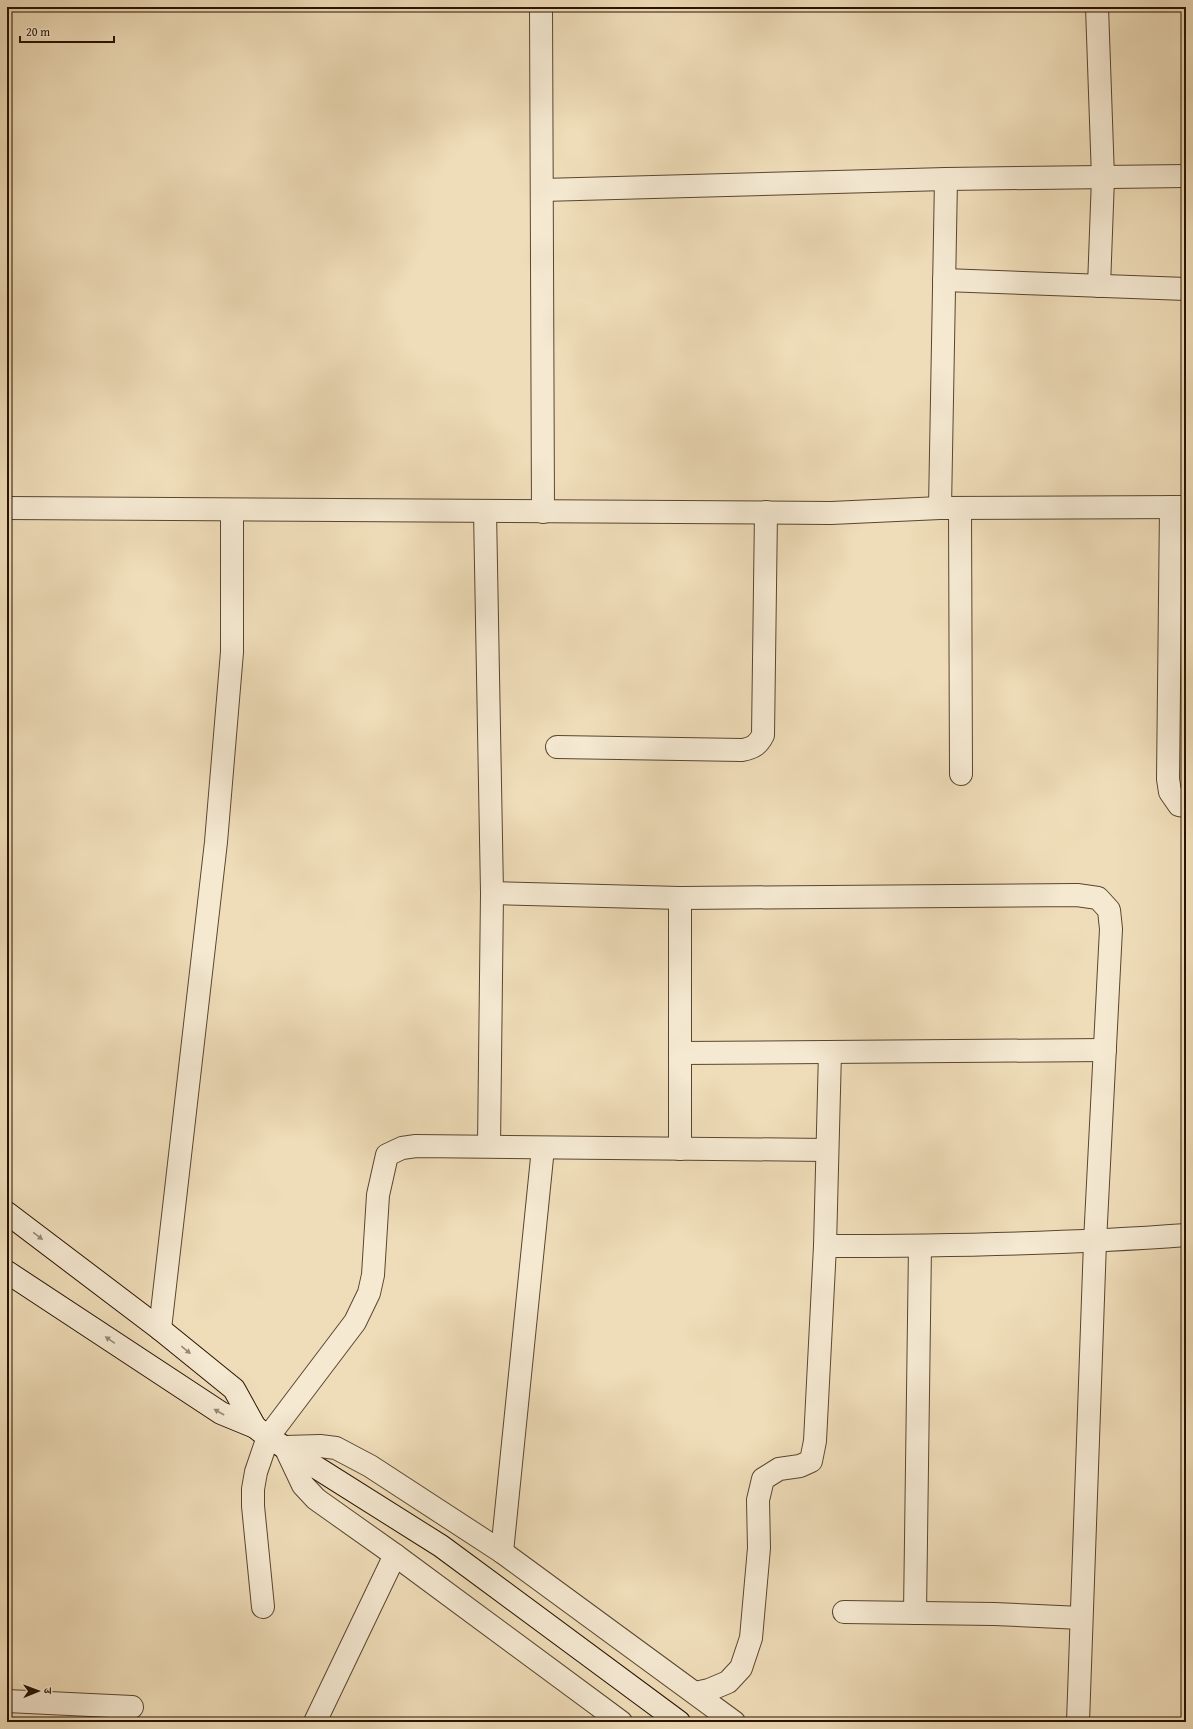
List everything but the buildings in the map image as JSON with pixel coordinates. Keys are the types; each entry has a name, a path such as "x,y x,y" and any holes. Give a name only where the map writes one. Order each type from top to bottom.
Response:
{"street":[{"path":"541,7 542,512"},
{"path":"1097,7 1103,178 1099,286"},
{"path":"542,190 946,179 1186,176"},
{"path":"946,179 944,280 950,508 961,774"},
{"path":"944,280 1186,289"},
{"path":"7,508 831,513 950,508 1179,507 1178,621 1168,779 1170,792 1179,805 1186,806"},
{"path":"160,1329 217,834 232,652 232,510"},
{"path":"485,511 492,893 489,1146"},
{"path":"556,747 742,750 752,748 759,743 763,735 766,512"},
{"path":"492,893 680,898 1077,895 1098,898 1109,910 1111,929 1095,1242 1078,1722"},
{"path":"680,898 680,1149"},
{"path":"680,1053 1105,1050"},
{"path":"695,1693 709,1690 728,1682 741,1668 751,1638 759,1548 758,1500 763,1479 779,1469 800,1466 811,1461 815,1441 825,1246 830,1052"},
{"path":"263,1607 253,1489 256,1472 269,1437 355,1322 369,1293 373,1275 378,1195 387,1155 402,1148 416,1146 827,1150"},
{"path":"502,1552 543,1148"},
{"path":"7,1213 160,1329 234,1389 303,1485 316,1499 395,1555 621,1722"},
{"path":"825,1246 920,1246 1095,1242 1186,1235"},
{"path":"916,1613 920,1246"},
{"path":"7,1272 221,1413 269,1437 442,1546 679,1722"},
{"path":"269,1437 336,1448 370,1466 502,1552 734,1722"},
{"path":"315,1722 395,1555"},
{"path":"844,1612 1082,1618"},
{"path":"7,1701 132,1707"}]}
